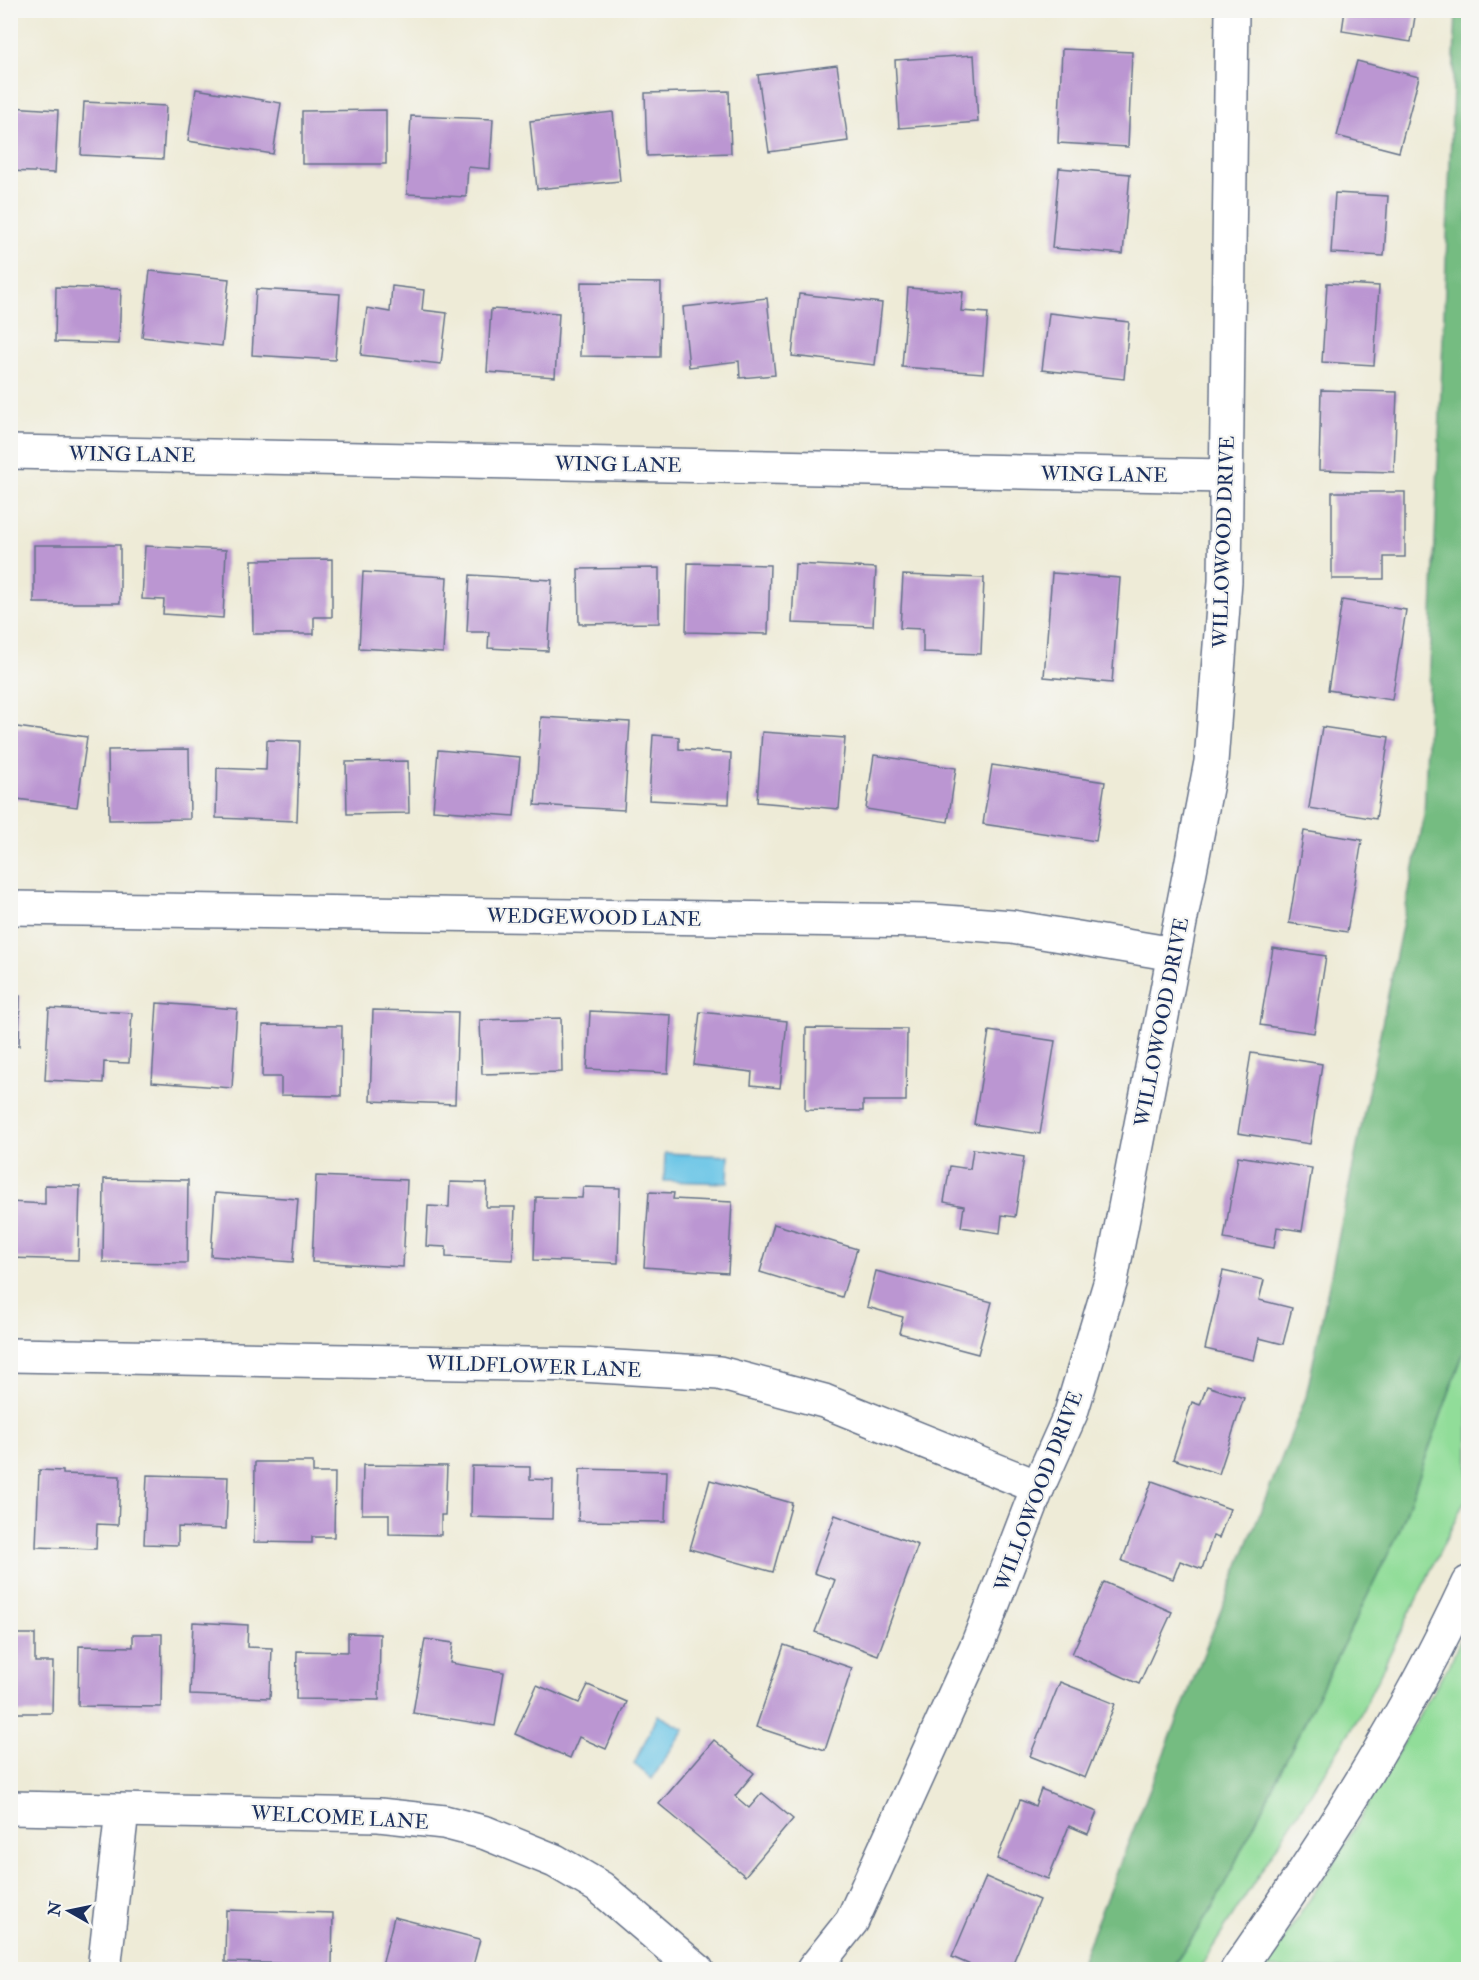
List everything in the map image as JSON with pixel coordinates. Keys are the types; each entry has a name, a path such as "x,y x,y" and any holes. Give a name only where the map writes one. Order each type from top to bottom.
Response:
{"main road":[{"name":"WILLOWOOD DRIVE","path":"813,1970 852,1921 978,1643 1038,1488 1071,1413 1111,1280 1211,762 1226,581 1232,10"},
{"name":"WING LANE","path":"10,452 1226,476"},
{"name":"WEDGEWOOD LANE","path":"10,908 932,921 1011,927 1174,954"},
{"name":"WILDFLOWER LANE","path":"10,1355 581,1365 719,1373 824,1401 1038,1488"},
{"path":"1238,1970 1370,1770 1438,1647 1468,1583"},
{"name":"WELCOME LANE","path":"10,1808 379,1815 444,1822 486,1833 555,1861 602,1888 697,1970"},
{"path":"104,1970 122,1811"}],"green space":[{"path":"1456,11 1468,11 1468,1340 1399,1532 1213,1907 1171,1969 1078,1969 1306,1397 1424,818"},
{"path":"1468,1340 1468,1494 1359,1717 1199,1969 1171,1970 1213,1907 1399,1532"},
{"path":"1468,1622 1468,1969 1264,1969 1335,1861 1451,1661"}],"water":[{"path":"665,1153 729,1156 728,1183 664,1181"},
{"path":"658,1715 684,1729 652,1779 634,1764"}],"building":[{"path":"1345,10 1416,10 1411,42 1342,31"},
{"path":"1062,49 1132,52 1128,147 1058,143"},
{"path":"974,55 978,122 899,128 895,60"},
{"path":"1357,61 1419,77 1399,152 1337,136"},
{"path":"837,65 848,141 769,152 758,75"},
{"path":"196,89 281,103 273,154 188,141"},
{"path":"729,91 731,153 647,156 645,93"},
{"path":"84,102 166,106 163,159 81,155"},
{"path":"10,107 58,110 55,173 10,171"},
{"path":"386,110 386,164 302,164 302,111"},
{"path":"613,112 620,181 537,189 530,121"},
{"path":"411,116 493,119 490,169 468,167 466,197 407,194"},
{"path":"1059,168 1130,174 1123,254 1052,248"},
{"path":"1335,193 1388,196 1384,256 1331,253"},
{"path":"150,271 229,279 222,346 142,337"},
{"path":"581,282 661,283 660,357 580,356"},
{"path":"1327,283 1379,286 1374,365 1322,362"},
{"path":"392,286 424,290 422,310 447,313 441,364 361,355 367,308 390,312"},
{"path":"56,287 121,289 119,344 55,342"},
{"path":"908,288 963,292 961,311 988,313 983,373 902,367"},
{"path":"256,289 340,294 335,360 252,355"},
{"path":"799,294 882,303 875,365 792,356"},
{"path":"767,298 775,375 740,378 739,361 689,367 683,307"},
{"path":"491,309 559,313 555,377 487,372"},
{"path":"1049,313 1129,322 1124,379 1042,370"},
{"path":"1321,390 1397,392 1394,472 1319,470"},
{"path":"1332,492 1405,492 1405,557 1384,557 1384,579 1332,579"},
{"path":"34,545 120,545 120,603 34,603"},
{"path":"145,546 226,550 223,618 163,614 164,600 142,599"},
{"path":"332,559 332,617 314,617 314,634 253,634 252,560"},
{"path":"688,563 770,565 768,634 686,632"},
{"path":"795,564 876,568 873,626 792,623"},
{"path":"659,568 659,623 579,624 578,569"},
{"path":"363,572 447,577 443,653 359,648"},
{"path":"1052,573 1120,578 1112,683 1044,677"},
{"path":"470,575 552,580 548,651 488,648 489,632 467,632"},
{"path":"903,575 984,578 981,654 923,652 923,629 900,628"},
{"path":"1342,600 1406,610 1392,700 1328,690"},
{"path":"541,717 630,722 624,810 535,805"},
{"path":"10,726 87,737 77,807 10,798"},
{"path":"1322,727 1389,737 1376,819 1309,808"},
{"path":"762,732 845,738 839,809 757,802"},
{"path":"653,735 679,737 679,749 731,753 729,804 649,800"},
{"path":"267,740 300,741 297,821 216,818 217,768 266,770"},
{"path":"189,749 190,819 109,820 108,750"},
{"path":"438,750 520,757 514,816 433,810"},
{"path":"874,755 956,768 948,822 866,809"},
{"path":"408,761 409,813 347,814 346,762"},
{"path":"992,765 1105,782 1096,841 983,824"},
{"path":"1304,831 1362,840 1347,932 1289,923"},
{"path":"1273,948 1326,956 1314,1033 1260,1025"},
{"path":"10,996 20,996 19,1046 10,1046"},
{"path":"157,1003 237,1009 232,1088 152,1082"},
{"path":"49,1008 132,1013 129,1063 104,1062 103,1083 45,1080"},
{"path":"373,1010 458,1012 455,1104 370,1101"},
{"path":"590,1011 671,1015 668,1073 587,1069"},
{"path":"700,1012 787,1021 780,1088 751,1085 752,1072 694,1065"},
{"path":"561,1018 562,1072 482,1074 480,1020"},
{"path":"263,1025 342,1026 341,1096 281,1095 281,1077 262,1077"},
{"path":"806,1028 907,1029 906,1101 863,1101 863,1111 805,1110"},
{"path":"989,1031 1055,1041 1040,1134 974,1124"},
{"path":"1251,1053 1322,1064 1310,1144 1238,1133"},
{"path":"973,1149 1024,1157 1015,1217 1002,1215 1000,1233 961,1227 964,1206 944,1202 950,1166 970,1169"},
{"path":"1238,1156 1312,1168 1302,1231 1277,1227 1274,1248 1224,1239"},
{"path":"316,1176 407,1180 403,1267 312,1262"},
{"path":"104,1179 188,1180 187,1263 103,1262"},
{"path":"450,1182 487,1183 486,1207 515,1207 513,1260 446,1257 446,1247 426,1246 428,1206 449,1207"},
{"path":"45,1185 80,1186 78,1260 10,1258 10,1202 45,1204"},
{"path":"583,1187 620,1188 618,1263 534,1260 536,1197 582,1198"},
{"path":"649,1192 674,1193 673,1199 732,1202 728,1273 644,1267"},
{"path":"215,1193 298,1199 293,1262 211,1256"},
{"path":"774,1224 857,1249 842,1297 760,1272"},
{"path":"876,1271 992,1302 978,1354 899,1333 903,1317 867,1307"},
{"path":"1223,1271 1264,1280 1259,1300 1292,1308 1283,1344 1259,1338 1254,1360 1205,1349"},
{"path":"1207,1386 1244,1398 1219,1474 1173,1459 1192,1402 1200,1405"},
{"path":"255,1462 313,1462 313,1473 335,1473 334,1537 312,1537 312,1543 254,1542"},
{"path":"363,1465 447,1466 445,1515 441,1515 441,1535 389,1534 389,1514 362,1514"},
{"path":"472,1466 530,1467 530,1479 553,1480 552,1519 471,1517"},
{"path":"580,1469 667,1471 665,1522 578,1521"},
{"path":"39,1470 63,1471 63,1474 120,1476 118,1525 97,1524 96,1549 36,1547"},
{"path":"147,1475 228,1477 226,1529 178,1527 178,1545 144,1544"},
{"path":"710,1480 792,1503 773,1572 690,1549"},
{"path":"1152,1481 1230,1509 1219,1538 1213,1536 1202,1569 1180,1561 1173,1579 1122,1561"},
{"path":"835,1515 918,1545 878,1655 815,1632 835,1580 814,1573"},
{"path":"1104,1582 1172,1612 1139,1684 1072,1654"},
{"path":"193,1622 248,1625 247,1647 272,1648 270,1698 190,1695"},
{"path":"348,1633 380,1634 379,1700 296,1699 297,1651 348,1652"},
{"path":"10,1634 35,1634 35,1662 53,1662 52,1713 10,1713"},
{"path":"133,1634 162,1634 161,1707 78,1706 79,1646 133,1647"},
{"path":"425,1639 453,1643 450,1663 504,1672 495,1726 413,1713"},
{"path":"784,1645 852,1668 825,1750 756,1727"},
{"path":"1060,1682 1115,1704 1085,1778 1030,1756"},
{"path":"537,1685 579,1703 588,1685 627,1702 606,1749 579,1737 570,1758 515,1734"},
{"path":"714,1740 754,1773 735,1796 749,1808 762,1793 793,1819 745,1876 659,1804"},
{"path":"1041,1789 1097,1812 1088,1834 1069,1826 1048,1879 997,1859 1020,1800 1035,1806"},
{"path":"986,1877 1039,1900 1010,1970 982,1970 952,1957"},
{"path":"226,1910 333,1913 332,1965 225,1962"},
{"path":"394,1917 480,1939 472,1970 381,1970"}]}
